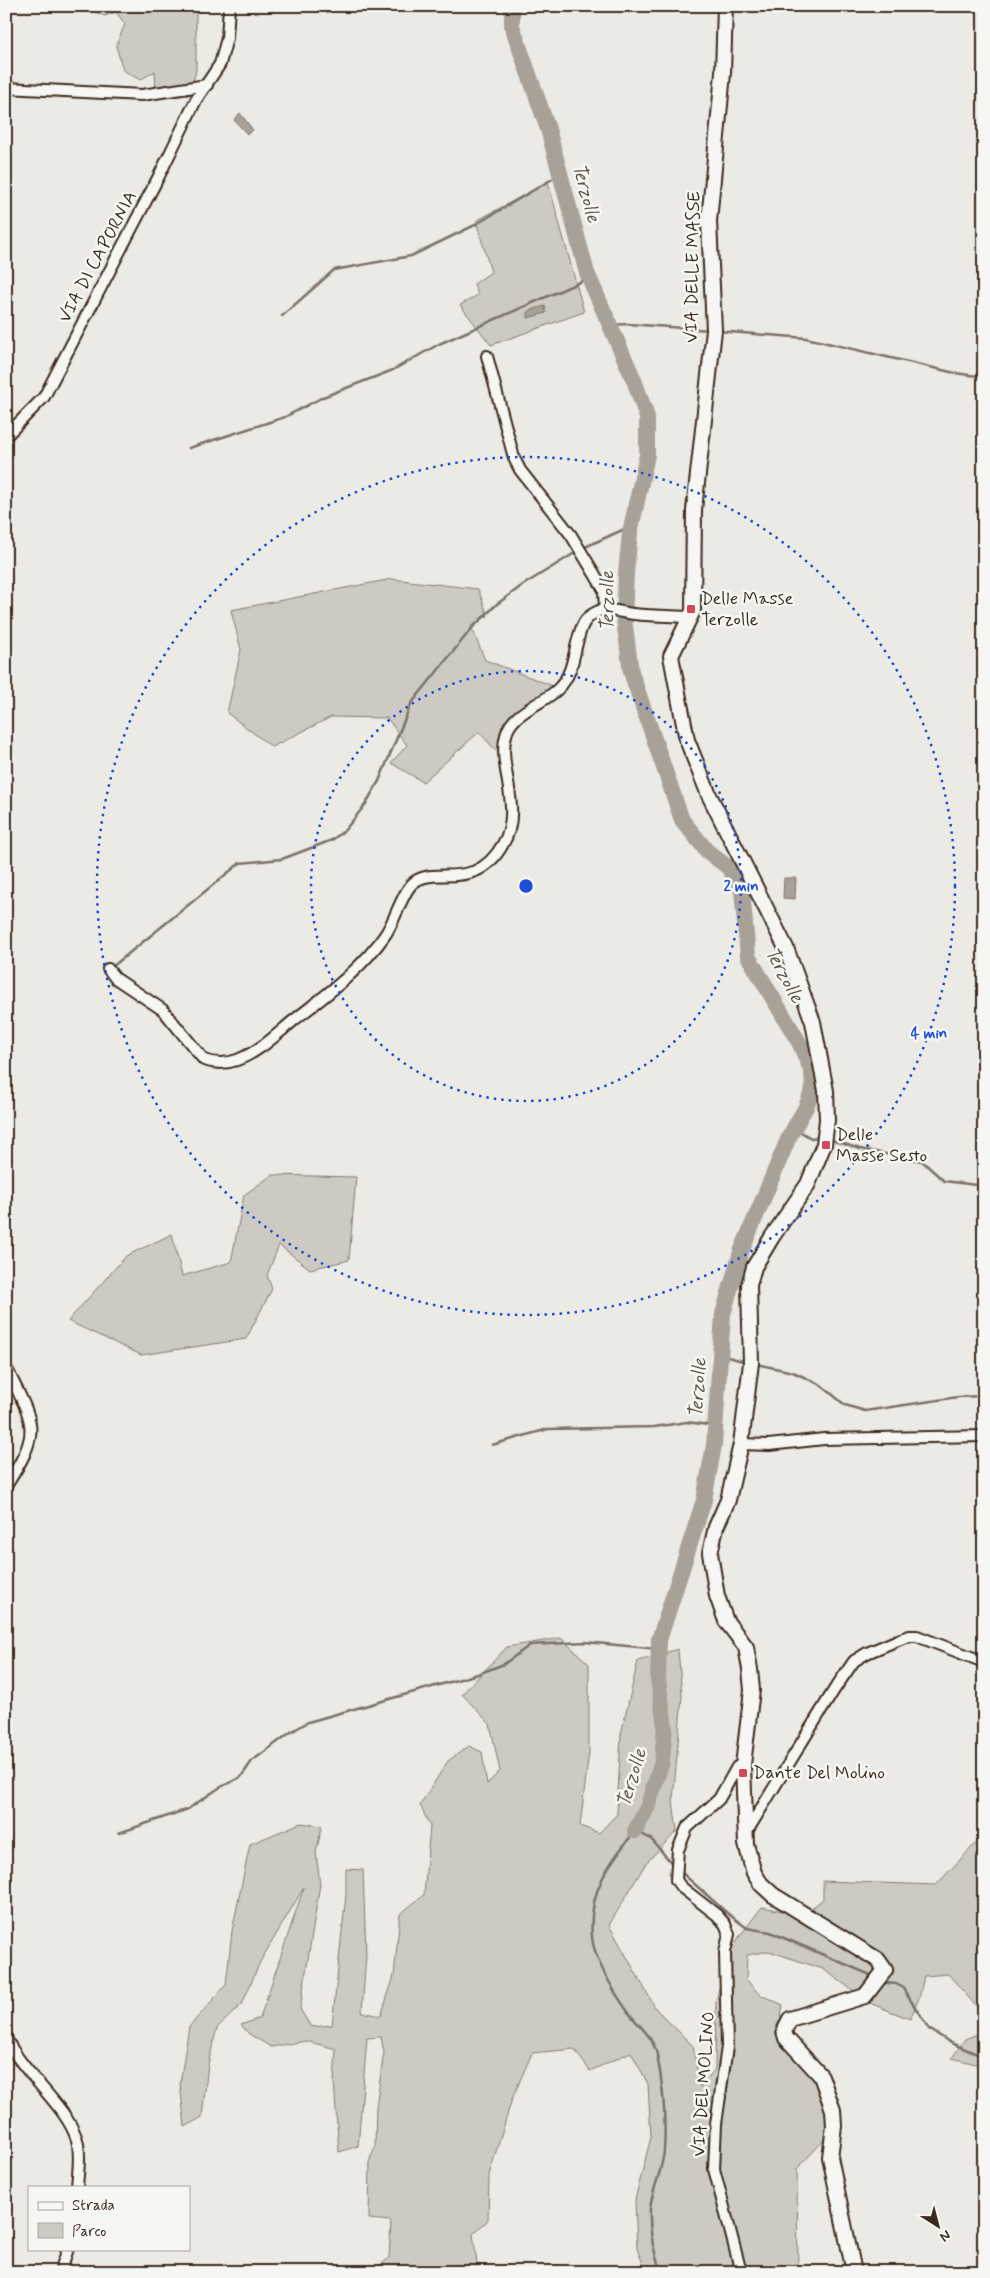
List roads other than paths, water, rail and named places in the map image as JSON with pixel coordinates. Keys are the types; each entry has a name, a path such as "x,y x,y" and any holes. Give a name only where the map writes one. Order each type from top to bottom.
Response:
{"street":[{"name":"VIA DI CAPORNIA","path":"6,436 44,397 159,176 196,100 220,64 227,38 229,6"},
{"name":"VIA DELLE MASSE","path":"725,6 723,73 709,221 714,330 694,510 691,617 671,656 687,740 709,794 786,948 813,1022 826,1091 826,1136 808,1184 772,1237 754,1268 749,1285 751,1363 741,1444 728,1500 716,1527 710,1553 717,1596 726,1621 746,1647 750,1669 752,1690 743,1765 749,1863 761,1884 795,1910 878,1960 885,1970 865,1996 790,2020 784,2031 786,2038 793,2047 817,2071 828,2092 834,2126 830,2157 854,2272"},
{"path":"6,88 142,95 207,85"},
{"path":"487,356 514,458 520,470 571,535 604,590 607,610"},
{"path":"108,969 114,978 163,1010 204,1060 214,1064 224,1063 237,1060 257,1050 361,964 384,936 412,883 422,878 466,875 476,872 504,844 511,814 505,755 506,734 528,709 545,700 562,685 568,676 584,622 594,613 607,610 635,614 691,617"},
{"path":"6,1368 29,1414 32,1432 28,1450 6,1486"},
{"path":"741,1444 769,1445 824,1439 984,1436"},
{"path":"746,1834 834,1690 854,1661 867,1653 909,1636 917,1636 984,1662"},
{"name":"VIA DEL MOLINO","path":"740,2272 714,2169 716,2124 727,2047 725,1952 729,1934 725,1924 717,1915 680,1887 676,1880 678,1850 687,1828 719,1799 737,1767 743,1765"},
{"path":"6,2038 14,2054 67,2118 77,2140 77,2186"},
{"path":"60,2272 68,2250"}],"waterway":[{"name":"Terzolle","path":"512,6 512,26 548,129 587,273 634,380 647,417 647,455 630,533 626,573 624,619 631,672 682,820 707,851 729,868 742,891 748,956 800,1044 812,1072 813,1089 806,1107 789,1137 741,1252 723,1314 714,1445 704,1500 659,1640 658,1680 665,1726 662,1762 647,1808 635,1831"},
{"path":"282,316 334,270 411,256 473,226 559,175"},
{"path":"189,448 285,417 323,397 393,370 439,344 589,278"},
{"path":"610,325 628,324 710,330"},
{"path":"718,331 806,338 955,373 984,377"},
{"path":"583,548 631,526"},
{"path":"112,967 240,863 282,859 332,840 345,830 365,805 379,781 411,704 472,628 497,604 523,585 578,551"},
{"path":"794,1128 811,1138 820,1137"},
{"path":"828,1139 860,1149 922,1161 944,1181 984,1186"},
{"path":"720,1355 743,1361"},
{"path":"756,1364 793,1372 821,1385 845,1405 865,1411 958,1397 984,1396"},
{"path":"492,1445 548,1429 654,1427 687,1422 715,1426"},
{"path":"119,1833 188,1809 219,1788 241,1777 252,1761 291,1732 308,1722 478,1674 504,1664 530,1645 585,1642 659,1649"},
{"path":"661,2272 652,2241 650,2225 651,2202 662,2165 665,2138 664,2102 657,2055 649,2037 628,2012 606,1976 594,1946 592,1921 593,1906 597,1892 608,1867 635,1831 651,1839 673,1865"},
{"path":"681,1872 727,1913 747,1928 770,1932 875,1977"},
{"path":"886,1983 902,1987 929,2029 951,2043 984,2057"}],"place":[{"name":"Delle Masse Terzolle","path":"691,609"},
{"name":"Delle Masse Sesto","path":"826,1145"},
{"name":"Dante Del Molino","path":"743,1773"}]}
